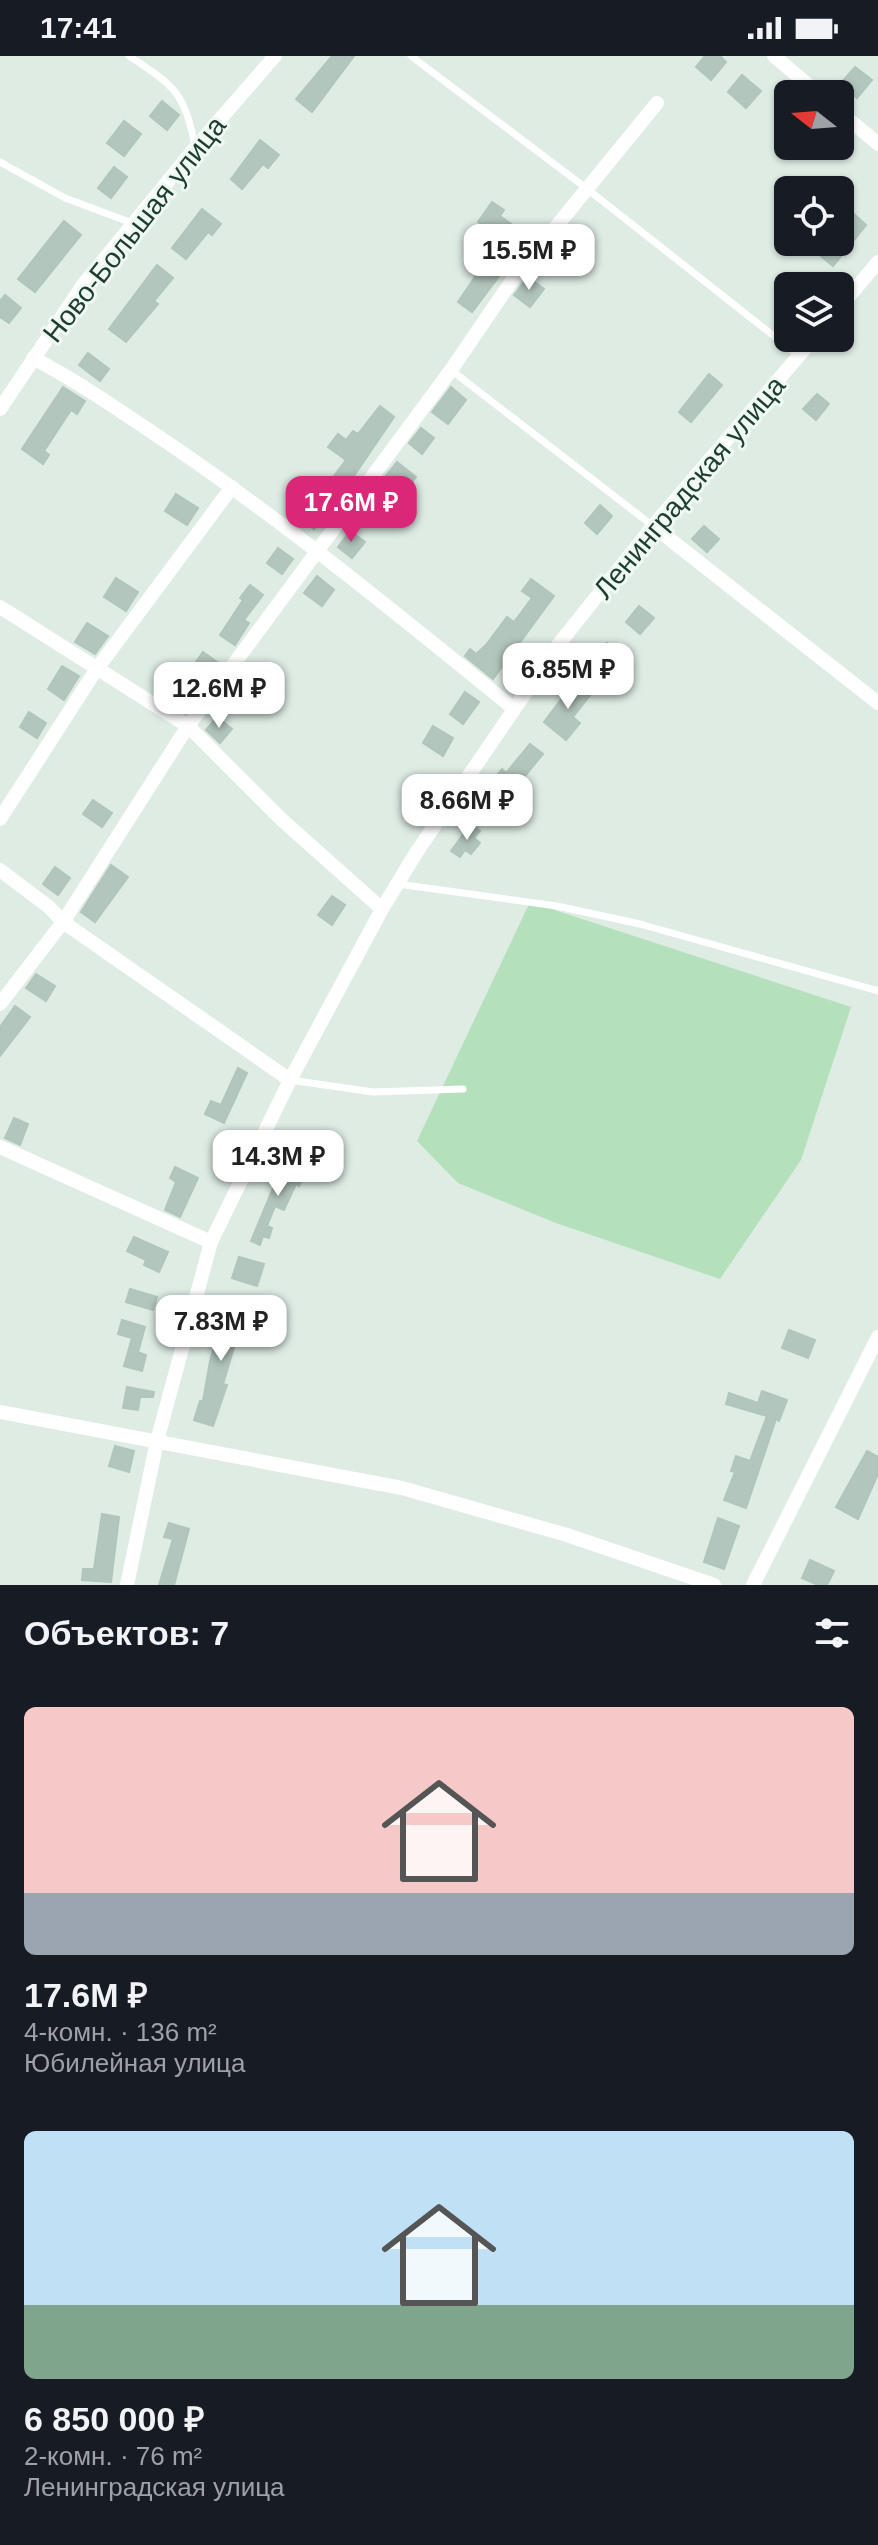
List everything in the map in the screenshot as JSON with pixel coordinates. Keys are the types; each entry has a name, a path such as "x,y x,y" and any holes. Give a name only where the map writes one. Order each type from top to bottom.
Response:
{"street":[{"name":"Ново-Большая улица","path":"0,409 83,285 275,56"},
{"path":"774,56 802,80"},
{"path":"0,1004 63,922 188,726 451,370 511,282 657,103"},
{"path":"854,124 878,144"},
{"path":"854,290 878,262"},
{"name":"Ленинградская улица","path":"127,1585 157,1441 211,1242 290,1080 382,909 416,853 558,645 653,526 802,352"},
{"path":"33,358 71,377 232,487 317,549 513,708"},
{"path":"0,819 96,670 232,487"},
{"path":"653,526 878,703"},
{"path":"0,607 188,726 281,819 382,909"},
{"path":"0,870 49,907 63,922 290,1080"},
{"path":"0,1147 211,1242"},
{"path":"753,1585 878,1337"},
{"path":"0,1412 402,1488 567,1535 714,1585"}],"lane":[{"path":"129,56 177,91 190,117 196,147"},
{"path":"411,56 799,355"},
{"path":"0,162 65,198 133,223"},
{"path":"451,370 653,526"},
{"path":"398,884 557,906 626,921 878,991"},
{"path":"290,1080 373,1092 463,1089"}],"green space":[{"path":"530,902 851,1007 801,1160 720,1279 556,1223 458,1183 417,1141"}],"building":[{"path":"332,56 354,56 312,112 296,99"},
{"path":"705,56 720,56 726,62 711,80 696,67"},
{"path":"855,67 872,80 857,98 854,96 854,80 844,80"},
{"path":"742,75 761,91 746,108 728,92"},
{"path":"162,101 179,115 167,130 150,116"},
{"path":"124,121 141,134 124,156 107,143"},
{"path":"260,140 279,155 268,168 263,164 242,189 231,179"},
{"path":"114,167 127,177 111,198 98,188"},
{"path":"492,202 504,210 500,216 521,231 512,243 478,222"},
{"path":"202,209 221,224 212,235 208,232 186,259 172,248"},
{"path":"854,214 866,225 854,240"},
{"path":"64,221 81,235 35,292 18,279"},
{"path":"559,239 575,251 563,266 547,254"},
{"path":"485,252 506,267 472,312 458,302 479,271 474,267"},
{"path":"821,256 841,256 833,266"},
{"path":"157,265 173,278 154,301 158,304 126,342 109,329"},
{"path":"528,277 544,289 530,307 514,295"},
{"path":"5,295 21,308 9,323 0,317 0,301"},
{"path":"88,353 109,369 100,381 79,365"},
{"path":"709,374 722,385 691,422 679,412"},
{"path":"63,387 85,401 77,414 71,410 44,451 49,455 43,464 22,449"},
{"path":"451,387 466,400 448,424 432,412"},
{"path":"817,394 829,404 816,420 803,409"},
{"path":"380,406 394,417 347,486 334,476 346,460 328,447 338,434 346,440 353,431 358,434"},
{"path":"421,428 434,438 422,454 409,443"},
{"path":"397,462 416,477 393,506 396,508 383,525 364,509 372,498 380,504 395,485 385,477"},
{"path":"176,494 198,508 187,525 165,511"},
{"path":"303,500 324,516 314,529 294,513"},
{"path":"600,505 612,516 597,534 585,523"},
{"path":"704,526 719,539 707,552 692,539"},
{"path":"350,531 365,542 352,558 338,547"},
{"path":"278,548 293,559 282,574 267,563"},
{"path":"317,576 334,590 322,606 304,593"},
{"path":"116,578 138,592 126,611 104,597"},
{"path":"531,579 554,596 493,679 465,656 470,649 476,654 486,645 507,617 514,622 532,598 522,591"},
{"path":"250,585 263,595 244,620 249,623 235,645 220,635"},
{"path":"639,606 654,618 640,634 626,622"},
{"path":"87,623 108,636 95,654 75,642"},
{"path":"607,643 618,653 600,676 588,667"},
{"path":"203,652 220,664 209,678 193,666"},
{"path":"62,666 79,676 64,700 48,689"},
{"path":"575,681 591,694 573,717 580,723 566,740 544,722"},
{"path":"240,683 257,695 246,710 229,698"},
{"path":"176,684 196,698 186,712 166,698"},
{"path":"465,692 479,702 463,724 450,714"},
{"path":"29,712 46,723 37,738 20,727"},
{"path":"217,717 232,729 220,743 206,730"},
{"path":"433,726 453,738 443,756 423,743"},
{"path":"530,744 543,754 507,798 490,784 502,769 506,773"},
{"path":"93,800 112,813 102,827 83,814"},
{"path":"471,824 480,831 474,838 480,843 471,854 465,850 460,857 451,851"},
{"path":"111,865 128,877 95,922 81,912"},
{"path":"55,867 70,878 58,895 43,884"},
{"path":"332,896 345,905 332,925 318,915"},
{"path":"36,974 55,986 46,1001 26,988"},
{"path":"15,1006 30,1017 0,1056 0,1027"},
{"path":"238,1068 247,1073 224,1123 205,1114 211,1101 221,1105"},
{"path":"14,1118 28,1124 20,1145 5,1138"},
{"path":"284,1162 306,1171 284,1210 275,1206 267,1226 272,1228 269,1238 263,1236 260,1245 251,1241"},
{"path":"175,1167 198,1178 180,1217 165,1210 176,1182 170,1178"},
{"path":"134,1237 168,1252 159,1272 144,1265 146,1260 127,1251"},
{"path":"239,1257 264,1264 257,1286 232,1278"},
{"path":"130,1289 157,1297 153,1310 126,1302"},
{"path":"228,1301 250,1308 245,1323 242,1321 223,1384 227,1385 213,1426 194,1420 200,1401 203,1401 210,1361"},
{"path":"122,1320 145,1327 138,1352 146,1355 142,1371 124,1366 132,1338 118,1334"},
{"path":"789,1330 815,1340 808,1358 782,1348"},
{"path":"127,1387 154,1392 153,1397 140,1397 138,1410 123,1408"},
{"path":"762,1391 787,1400 779,1421 776,1419 746,1508 724,1500 735,1472 731,1471 736,1456 750,1461 767,1416 726,1404 729,1393 758,1403"},
{"path":"115,1446 134,1451 129,1472 109,1466"},
{"path":"867,1451 878,1457 878,1474 858,1519 836,1507"},
{"path":"102,1514 119,1517 111,1582 82,1580 83,1569 94,1569"},
{"path":"718,1518 739,1526 724,1569 704,1562"},
{"path":"169,1523 189,1529 174,1585 159,1585 173,1539 164,1537"},
{"path":"810,1560 834,1571 827,1585 818,1585 802,1578"}]}
